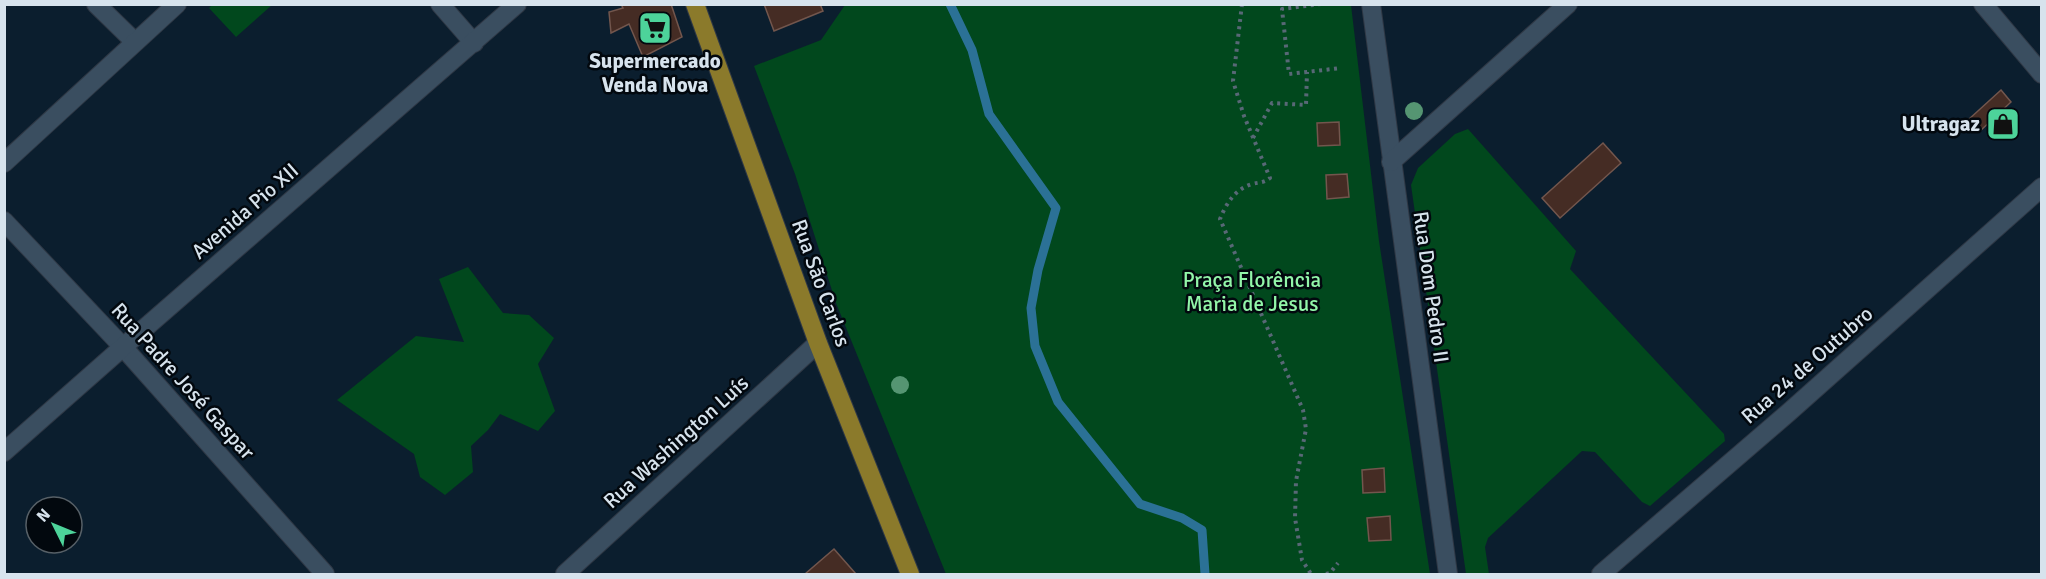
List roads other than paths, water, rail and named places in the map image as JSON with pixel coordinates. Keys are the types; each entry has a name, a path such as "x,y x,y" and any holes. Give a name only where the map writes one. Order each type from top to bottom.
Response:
{"main road":[{"name":"Rua São Carlos","path":"696,4 818,343 910,574"}],"street":[{"path":"96,4 135,42"},
{"path":"4,163 177,4"},
{"path":"440,4 474,43"},
{"name":"Avenida Pio XII","path":"4,452 517,4"},
{"name":"Rua Dom Pedro II","path":"1371,4 1448,574"},
{"path":"1391,162 1568,4"},
{"path":"1983,4 2042,74"},
{"name":"Rua 24 de Outubro","path":"1600,574 1788,413 2042,187"},
{"name":"Rua Padre José Gaspar","path":"4,221 123,346 325,574"},
{"name":"Rua Washington Luís","path":"565,574 818,343"}],"waterway":[{"path":"950,4 972,50 989,114 1056,208 1038,270 1031,308 1035,346 1058,402 1140,504 1182,518 1202,530 1205,574"}],"place":[{"name":"Supermercado Venda Nova","path":"655,28"},
{"name":"Ultragaz","path":"2003,124"}],"park label":[{"name":"Praça Florência Maria de Jesus","path":"1252,292"}]}
